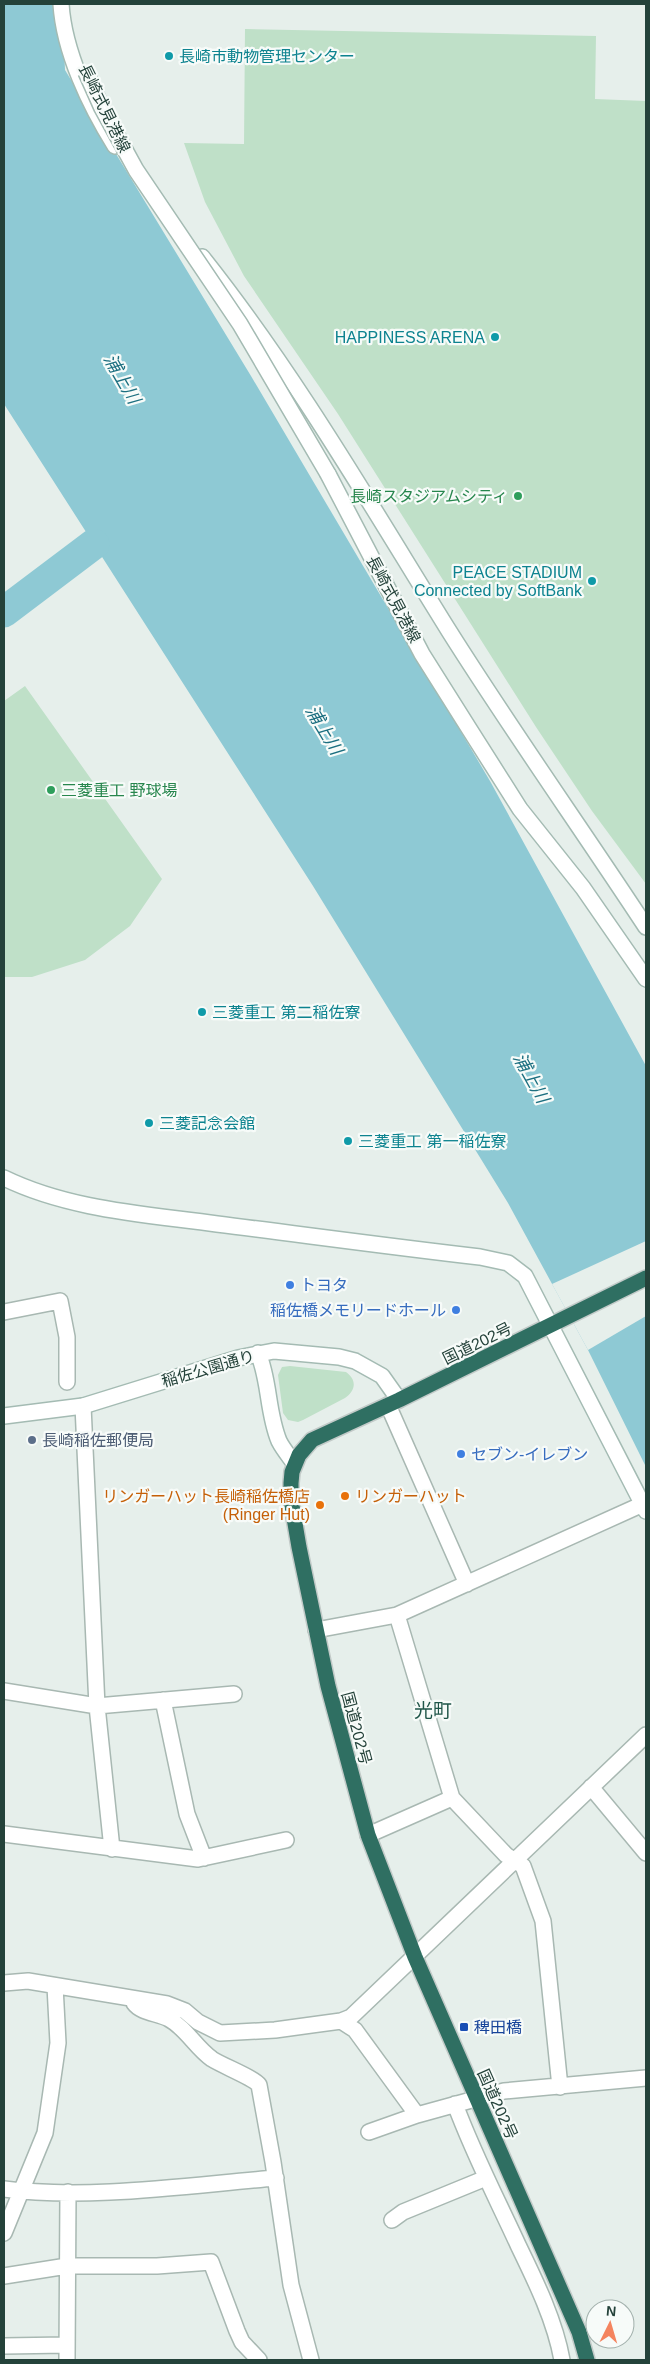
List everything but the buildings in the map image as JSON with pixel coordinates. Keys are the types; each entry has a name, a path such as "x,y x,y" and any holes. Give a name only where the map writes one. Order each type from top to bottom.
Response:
{"highway":[{"name":"国道202号","path":"587,2360 579,2332 415,1957 368,1835 330,1695 292,1500 291,1483 294,1463 303,1449 312,1440 570,1317 646,1278"}],"street":[{"name":"長崎式見港線","path":"61,4 70,47 83,86 100,122 120,153 244,311 346,461 450,632 646,927"},
{"name":"長崎式見港線","path":"61,4 86,72 118,139 136,170 240,324 287,401 328,474 422,654 520,809 583,888 646,979"},
{"path":"4,1178 25,1189 67,1202 249,1228 480,1257 508,1263 525,1276 644,1508 397,1615 316,1630"},
{"path":"4,1312 60,1301 67,1337 67,1382"},
{"path":"258,1352 264,1367 273,1422 279,1441 294,1463"},
{"name":"稲佐公園通り","path":"4,1416 83,1406 258,1352 305,1353 356,1361 382,1376 467,1584"},
{"path":"83,1406 97,1706 112,1849"},
{"path":"397,1615 452,1798 506,1856 524,1866 543,1921 560,2087"},
{"path":"4,1691 97,1706 234,1694"},
{"path":"162,1700 187,1814 204,1858"},
{"path":"4,1983 28,1981 132,2000 167,2004 185,2011 198,2022 220,2033 275,2030 341,2021 352,2017 646,1735"},
{"path":"591,1787 646,1853"},
{"path":"368,1835 452,1798"},
{"path":"4,1834 198,1859 286,1840"},
{"path":"4,2233 45,2133 58,2043 55,1986"},
{"path":"132,2000 139,2009 160,2015 177,2024 211,2058 256,2081 259,2085 276,2178 291,2285 312,2360"},
{"path":"341,2021 355,2030 417,2115"},
{"path":"369,2132 417,2115 504,2092 646,2078"},
{"path":"455,2104 470,2143 534,2277 560,2348 562,2360"},
{"path":"4,2189 68,2192 276,2178"},
{"path":"392,2220 403,2212 486,2178"},
{"path":"4,2346 67,2353 68,2192"},
{"path":"4,2276 67,2266 157,2266 211,2262 242,2342 259,2360"}],"green space":[{"name":"長崎スタジアムシティ","path":"245,29 596,36 595,99 646,101 646,884 592,811 536,727 338,414 244,276 205,202 184,143 244,144"},
{"name":"三菱重工 野球場","path":"25,686 162,879 130,926 85,960 32,977 4,977 4,701"},
{"path":"290,1366 346,1372 352,1378 354,1385 349,1395 345,1398 298,1422 288,1420 283,1413 278,1375 282,1367"}],"water":[{"name":"浦上川","path":"4,4 62,4 65,70 251,376 490,781 646,1066 646,1467 588,1350 508,1203 313,886 4,404"}],"pier":[{"path":"646,1241 646,1316 588,1350 552,1284"}],"waterway":[{"path":"4,612 94,544"}],"place":[{"name":"長崎市動物管理センター","path":"169,56"},
{"name":"HAPPINESS ARENA","path":"495,337"},
{"name":"長崎スタジアムシティ","path":"518,496"},
{"name":"PEACE STADIUM Connected by SoftBank","path":"592,581"},
{"name":"三菱重工 野球場","path":"51,790"},
{"name":"三菱重工 第二稲佐寮","path":"202,1012"},
{"name":"三菱記念会館","path":"149,1123"},
{"name":"三菱重工 第一稲佐寮","path":"348,1141"},
{"name":"トヨタ","path":"290,1285"},
{"name":"稲佐橋メモリードホール","path":"456,1310"},
{"name":"長崎稲佐郵便局","path":"32,1440"},
{"name":"セブン-イレブン","path":"461,1454"},
{"name":"リンガーハット","path":"345,1496"},
{"name":"リンガーハット長崎稲佐橋店 (Ringer Hut)","path":"320,1505"},
{"name":"稗田橋","path":"464,2027"}],"district":[{"name":"光町","path":"433,1710"}]}
